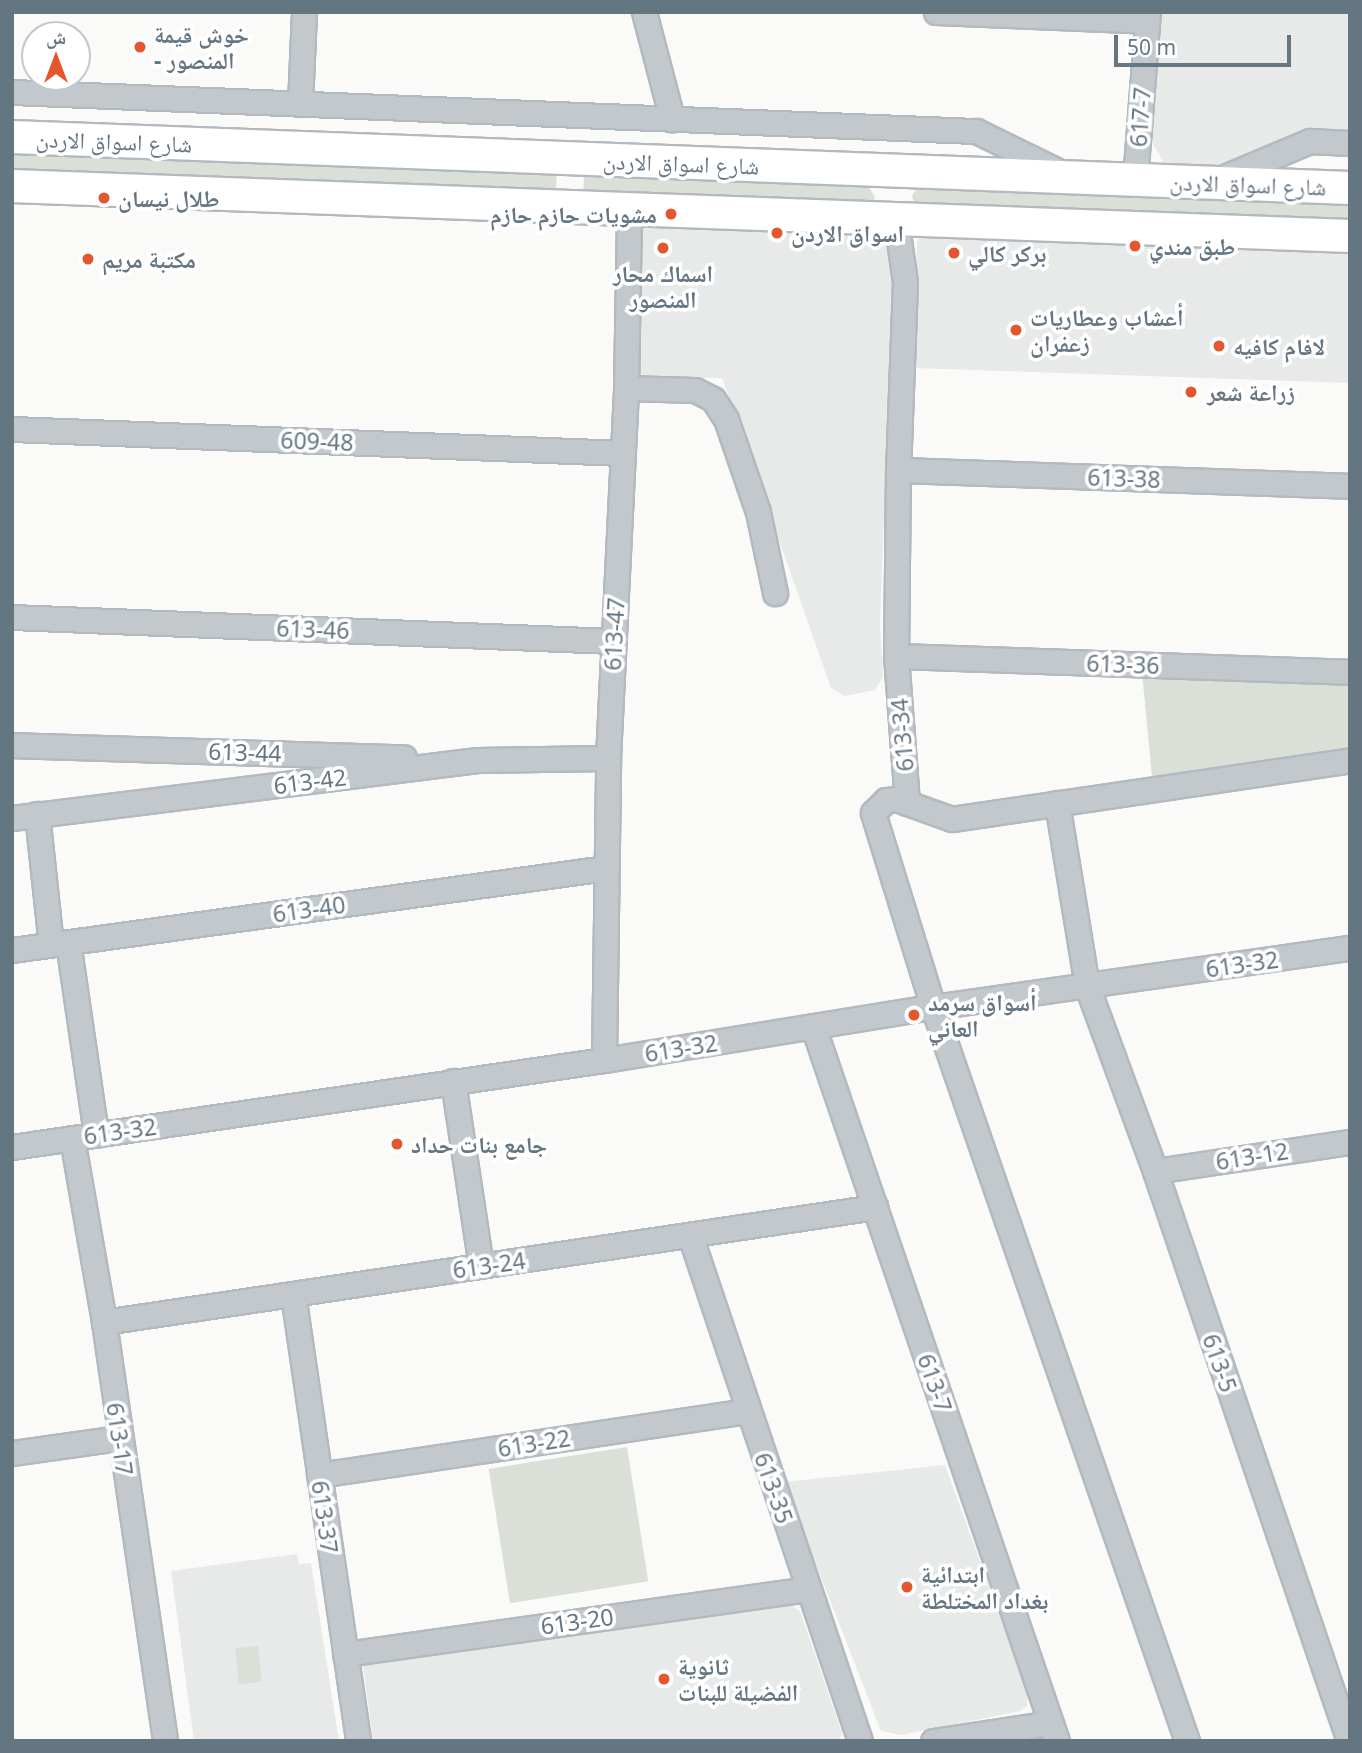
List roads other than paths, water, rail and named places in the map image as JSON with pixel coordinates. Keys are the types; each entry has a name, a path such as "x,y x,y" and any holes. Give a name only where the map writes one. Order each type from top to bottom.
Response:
{"main road":[{"name":"شارع اسواق الاردن","path":"12,137 895,171 1067,175 1350,188"},
{"path":"895,171 896,219"},
{"name":"شارع اسواق الاردن","path":"12,186 1350,236"}],"street":[{"path":"300,104 304,12"},
{"path":"644,12 672,119"},
{"path":"936,12 1147,17"},
{"name":"617-7","path":"1135,180 1147,17"},
{"path":"12,92 976,131 1067,175"},
{"path":"1210,183 1310,141 1350,143"},
{"name":"613-47","path":"604,1060 608,758 626,388 629,208"},
{"name":"613-34","path":"896,219 905,282 898,470 896,656 907,803 952,819 1350,760"},
{"path":"626,388 695,390 713,399 726,419 758,512 775,593"},
{"name":"609-48","path":"12,429 622,453"},
{"name":"613-38","path":"898,470 1350,486"},
{"name":"613-46","path":"12,617 614,641"},
{"name":"613-36","path":"896,656 1350,672"},
{"name":"613-44","path":"12,745 477,760"},
{"name":"613-42","path":"12,818 477,760 608,758"},
{"path":"907,803 898,799 886,800 873,813 933,1007 1187,1741"},
{"name":"613-5","path":"1057,803 1087,986 1340,1682 1349,1741"},
{"path":"37,814 96,1135"},
{"name":"613-40","path":"12,950 606,868"},
{"name":"613-32","path":"12,1147 604,1060 933,1007 1350,948"},
{"name":"613-7","path":"813,1026 1054,1732"},
{"path":"453,1081 481,1266"},
{"name":"613-17","path":"72,1138 104,1322 165,1741"},
{"name":"613-12","path":"1155,1171 1348,1148"},
{"name":"613-24","path":"104,1322 875,1207"},
{"name":"613-35","path":"690,1235 860,1741"},
{"name":"613-37","path":"293,1294 358,1741"},
{"name":"613-22","path":"319,1475 748,1411"},
{"path":"12,1453 120,1438"},
{"name":"613-20","path":"345,1654 808,1589"},
{"path":"933,1741 1054,1732"}],"place":[{"name":"خوش قيمة - المنصور","path":"140,47"},
{"name":"طلال نيسان","path":"104,198"},
{"name":"مشويات حازم حازم","path":"671,214"},
{"name":"اسواق الاردن","path":"777,233"},
{"name":"طبق مندي","path":"1135,246"},
{"name":"اسماك محار المنصور","path":"663,248"},
{"name":"بركر كالي","path":"954,253"},
{"name":"مكتبة مريم","path":"88,259"},
{"name":"أعشاب وعطاريات زعفران","path":"1016,330"},
{"name":"لافام كافيه","path":"1219,346"},
{"name":"زراعة شعر","path":"1191,392"},
{"name":"أسواق سرمد العاني","path":"914,1015"},
{"name":"جامع بنات حداد","path":"397,1144"},
{"name":"ابتدائية بغداد المختلطة","path":"907,1587"},
{"name":"ثانوية الفضيلة للبنات","path":"664,1679"}]}
